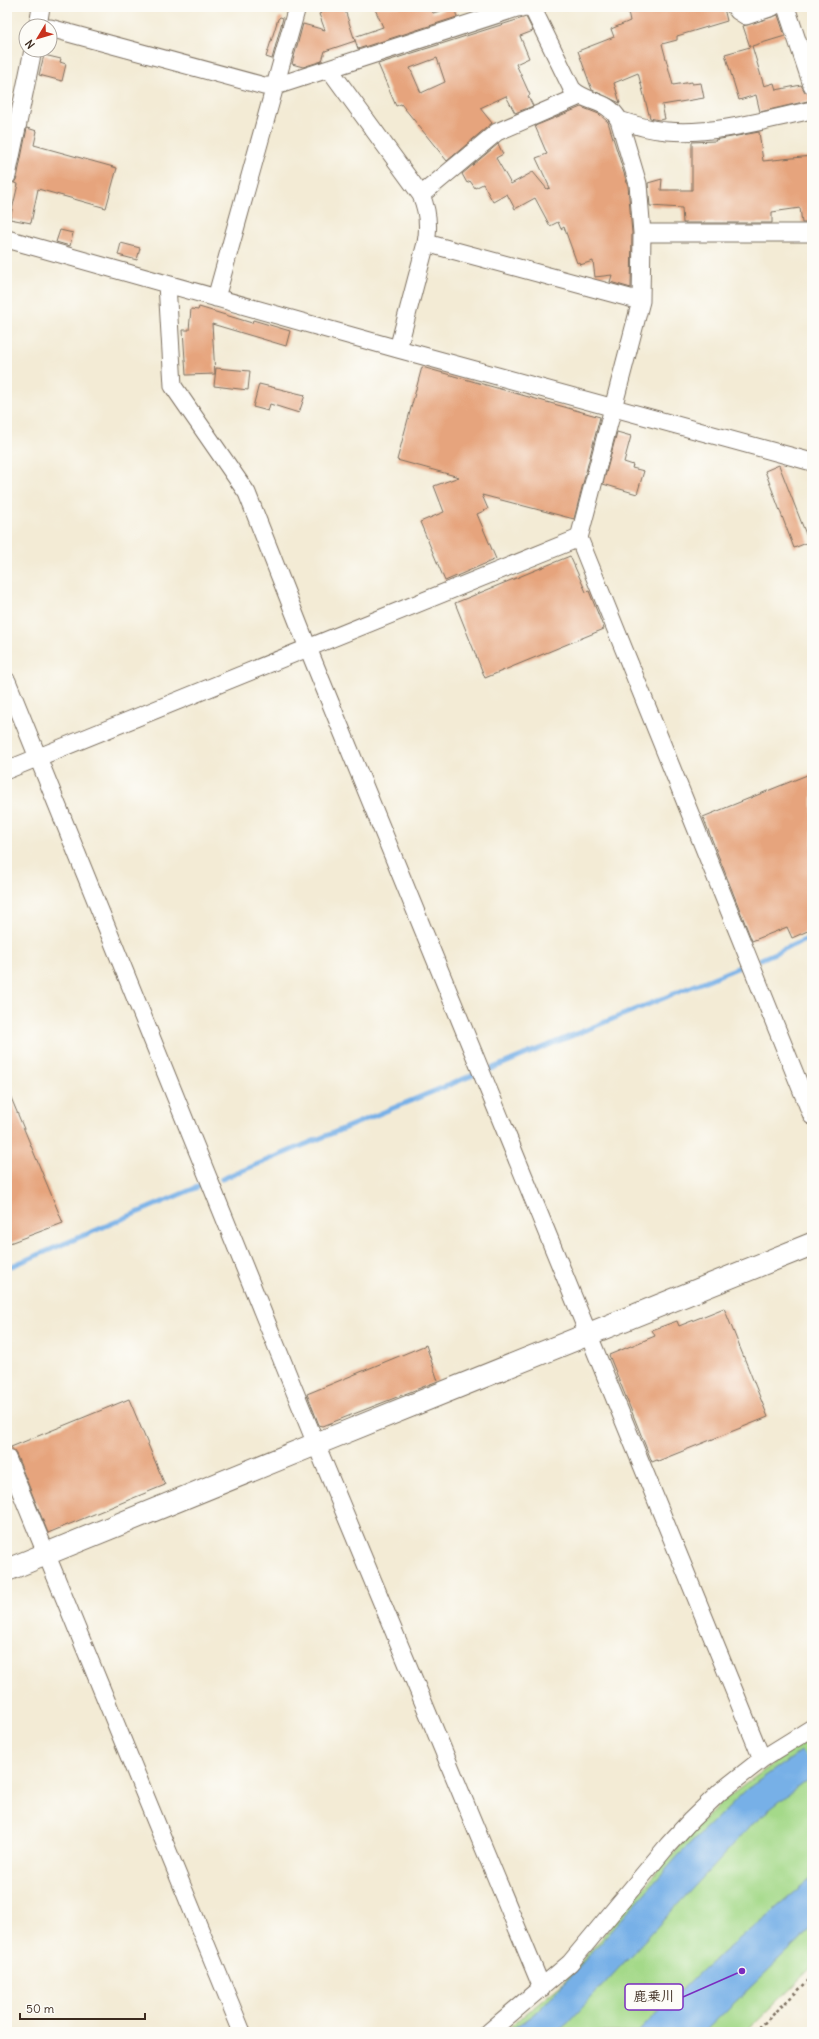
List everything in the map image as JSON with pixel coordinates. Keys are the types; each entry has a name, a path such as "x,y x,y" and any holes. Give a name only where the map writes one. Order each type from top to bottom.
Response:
{"street":[{"path":"42,7 42,18"},
{"path":"216,298 297,7"},
{"path":"58,30 264,86 276,86 330,70 517,8 527,7"},
{"path":"532,7 572,89 580,96 612,108 619,120 638,184 642,233 641,301 580,538 812,1116"},
{"path":"735,7 746,16 773,7"},
{"path":"786,7 812,85"},
{"path":"7,176 31,58"},
{"path":"330,70 422,195 426,207 428,232 426,243 398,349"},
{"path":"422,195 497,132 580,96"},
{"path":"619,120 647,128 685,132 734,126 812,110"},
{"path":"642,233 812,234"},
{"path":"7,239 398,349 812,462"},
{"path":"426,243 641,301"},
{"path":"167,284 173,386 247,493 308,648 762,1759"},
{"path":"7,770 580,538"},
{"path":"7,681 316,1444 542,1988"},
{"path":"7,1570 812,1244"},
{"path":"7,1458 242,2032"},
{"path":"489,2032 570,1963 668,1844 720,1792 762,1759 812,1728"}],"path":[{"path":"755,2032 812,1977"}],"green space":[{"path":"812,1740 812,1967 745,2032 503,2032 560,1986 695,1828 724,1800 792,1750"}],"water":[{"path":"801,1751 812,1765 812,1776 755,1821 568,2023 557,2032 508,2032 542,2008 678,1856 747,1789"},
{"path":"812,1878 812,1928 704,2032 638,2032 704,1968"}],"building":[{"path":"329,7 344,7 355,41 325,51 322,61 303,67 292,64 303,24 325,30 319,14 321,13 320,10"},
{"path":"374,7 430,7 433,13 454,7 457,17 358,49 354,37 383,27"},
{"path":"627,7 724,8 727,21 677,36 677,40 662,44 673,85 692,82 692,84 701,83 704,98 662,105 665,119 659,120 650,118 638,73 614,83 620,103 592,90 578,51 614,37 611,29 630,21"},
{"path":"778,15 785,36 752,46 764,86 774,83 776,90 801,85 805,92 812,95 812,100 760,112 756,95 739,100 725,54 750,47 743,26"},
{"path":"280,17 283,18 272,59 266,57 278,19"},
{"path":"526,17 533,31 520,36 529,58 516,64 530,95 528,96 533,106 515,113 506,96 480,108 492,123 447,161 401,104 396,106 378,64","holes":["437,58 445,82 421,93 410,68"]},
{"path":"43,58 61,59 60,62 66,64 62,81 39,75"},
{"path":"581,107 599,114 608,122 628,186 632,233 631,288 610,282 612,275 595,277 593,261 580,265 579,262 577,263 564,227 561,229 558,222 550,226 535,198 515,209 507,194 493,202 483,184 475,188 470,181 467,183 462,174 498,144 503,154 496,158 511,184 533,172 547,189 550,188 536,158 547,154 535,126"},
{"path":"27,128 37,131 34,145 117,168 106,208 38,189 31,223 10,219 18,184 14,183 17,178"},
{"path":"759,132 763,161 812,156 812,223 802,223 800,208 772,212 772,223 683,223 682,208 650,206 648,183 662,179 661,190 692,190 692,142 716,141 715,140"},
{"path":"60,230 73,233 70,246 56,242"},
{"path":"121,243 140,248 137,260 118,255"},
{"path":"199,307 252,323 253,320 290,331 286,346 212,324 215,374 186,375 183,330 189,330 191,309 198,310"},
{"path":"422,367 600,417 574,519 482,495 488,509 477,514 496,559 445,581 420,522 444,512 434,486 459,477 397,460"},
{"path":"216,368 250,371 248,390 214,386"},
{"path":"259,384 305,395 299,413 270,404 268,411 253,407"},
{"path":"617,432 631,436 624,462 633,465 632,468 644,471 637,494 603,484"},
{"path":"779,465 809,542 794,548 765,471"},
{"path":"570,556 586,592 589,591 604,629 485,678 455,603"},
{"path":"812,773 812,929 792,938 787,927 752,941 703,817"},
{"path":"7,1088 63,1223 7,1244"},
{"path":"724,1308 768,1417 658,1461 652,1462 609,1355 655,1336 652,1330 677,1321 679,1326"},
{"path":"426,1345 438,1381 323,1426 319,1425 307,1394"},
{"path":"129,1399 165,1485 48,1533 16,1454 11,1447"}],"waterway":[{"path":"761,959 812,937"},
{"path":"488,1070 742,966"},
{"path":"222,1179 473,1075"},
{"path":"7,1268 200,1186"}],"place":[{"name":"鹿乗川","path":"742,1971"}]}
